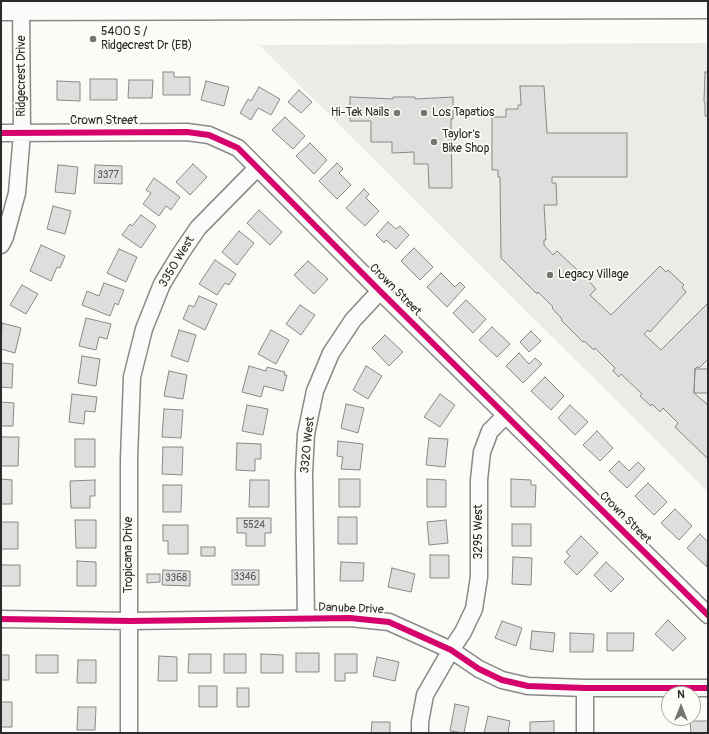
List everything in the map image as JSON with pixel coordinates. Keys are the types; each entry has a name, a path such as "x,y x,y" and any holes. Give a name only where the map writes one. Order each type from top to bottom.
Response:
{"main road":[{"path":"15,7 708,7"}],"street":[{"name":"Ridgecrest Drive","path":"1,245 5,237 17,192 22,133 15,7"},
{"name":"Crown Street","path":"1,133 187,132 209,135 238,148 380,291 708,615"},
{"name":"3350 West","path":"132,377 144,329 162,284 198,228 227,196 257,168"},
{"name":"3320 West","path":"306,619 304,473 306,434 315,391 331,354 353,320 380,291"},
{"name":"Tropicana Drive","path":"129,733 129,459 132,377"},
{"name":"3295 West","path":"420,733 420,722 425,694 463,632 474,609 479,577 479,480 482,452 490,431 506,415"},
{"name":"Danube Drive","path":"1,620 350,618 389,622 451,650 479,669 502,680 528,686 585,688 708,688"},
{"path":"585,688 585,733"}],"shaded area":[{"path":"708,43 708,492 259,45"}],"building":[{"path":"163,72 174,72 174,77 190,77 190,95 163,95"},
{"path":"705,72 708,72 708,116 705,116 704,102"},
{"path":"90,79 117,79 117,100 90,100"},
{"path":"129,80 153,80 152,98 128,98"},
{"path":"57,81 80,82 80,101 57,100"},
{"path":"206,81 229,87 224,106 201,100"},
{"name":"Legacy Village","path":"520,86 544,86 547,133 627,133 627,177 552,177 552,183 556,183 557,205 544,205 546,240 544,240 544,245 553,255 557,251 586,278 596,289 590,295 611,315 660,266 666,272 668,270 684,285 682,287 686,292 650,332 648,330 644,334 661,350 708,303 708,359 699,368 697,367 695,369 694,393 708,405 708,459 675,427 678,423 663,408 660,412 652,404 651,406 640,396 642,394 621,374 619,377 613,371 615,368 595,348 594,350 584,341 583,342 561,320 562,319 552,308 553,307 538,292 537,294 501,258 500,177 498,177 498,170 492,170 492,117 506,117 506,109 518,109 518,105 521,105"},
{"path":"259,87 280,99 271,115 258,108 251,120 240,113 248,99 251,101"},
{"path":"299,90 312,102 301,113 288,102"},
{"path":"350,97 393,99 393,97 415,97 415,99 453,97 453,119 451,119 452,188 429,188 428,164 414,164 414,152 392,153 392,142 371,142 371,121 350,121"},
{"path":"285,117 305,136 293,149 272,130"},
{"path":"310,143 327,160 314,174 296,156"},
{"path":"337,163 343,169 339,173 351,185 337,199 319,181"},
{"path":"193,164 207,177 190,195 176,182"},
{"path":"58,165 78,167 75,194 55,192"},
{"path":"95,165 122,166 122,184 94,183"},
{"path":"154,178 180,197 171,210 166,206 159,216 143,204 151,193 146,190"},
{"path":"364,189 369,194 366,198 379,211 365,226 346,208"},
{"path":"53,206 71,211 65,234 47,229"},
{"path":"259,210 282,232 270,245 247,223"},
{"path":"141,215 156,226 141,248 122,235 130,224 132,226"},
{"path":"388,222 396,229 400,226 409,235 396,249 386,240 384,243 376,235"},
{"path":"239,231 254,243 237,265 222,252"},
{"path":"41,245 65,256 60,268 57,267 51,281 30,271"},
{"path":"414,248 433,267 420,280 401,261"},
{"path":"119,249 137,257 126,282 107,273"},
{"path":"215,260 236,274 229,285 225,283 217,295 199,284"},
{"path":"308,261 328,279 314,294 294,275"},
{"path":"441,273 455,287 460,282 465,287 447,307 427,287"},
{"path":"104,283 124,290 118,305 115,303 110,316 82,305 87,291 99,296"},
{"path":"22,285 38,294 26,314 10,305"},
{"path":"199,296 217,304 205,330 183,319 189,305 194,307"},
{"path":"466,300 486,319 473,333 453,313"},
{"path":"300,305 315,315 301,335 286,324"},
{"path":"86,318 111,324 107,339 99,337 96,350 79,346"},
{"path":"2,323 21,328 15,353 1,349"},
{"path":"492,327 510,344 497,357 479,340"},
{"path":"179,330 196,335 188,362 171,356"},
{"path":"271,330 289,340 276,364 258,354"},
{"path":"531,331 541,341 529,352 520,342"},
{"path":"385,335 403,352 389,366 372,348"},
{"path":"519,353 529,364 535,358 542,364 523,383 506,366"},
{"path":"82,356 100,359 96,386 78,383"},
{"path":"1,363 13,364 12,388 1,387"},
{"path":"249,366 266,371 267,367 285,372 284,375 287,375 283,391 264,386 261,397 242,392"},
{"path":"366,366 382,376 368,399 353,390"},
{"path":"695,369 708,369 708,393 694,393"},
{"path":"169,371 187,375 183,399 164,396"},
{"path":"545,377 564,396 551,410 531,391"},
{"path":"72,394 97,397 95,412 85,411 84,424 69,422"},
{"path":"440,394 455,405 440,427 424,417"},
{"path":"1,402 14,403 13,426 1,426"},
{"path":"346,404 364,408 358,433 341,428"},
{"path":"247,405 268,409 263,435 242,431"},
{"path":"570,405 588,422 575,435 558,418"},
{"path":"164,409 183,410 181,438 162,437"},
{"path":"597,431 613,448 600,461 583,445"},
{"path":"1,437 19,437 18,466 1,466"},
{"path":"429,438 448,439 445,467 426,465"},
{"path":"75,439 95,439 95,467 75,467"},
{"path":"338,441 363,444 360,470 341,469 343,457 337,456"},
{"path":"237,443 261,444 261,459 255,459 255,471 236,470"},
{"path":"163,447 183,447 182,475 162,474"},
{"path":"619,461 629,471 638,462 645,469 627,488 609,471"},
{"path":"1,479 12,480 12,504 1,504"},
{"path":"339,479 360,479 360,507 339,507"},
{"path":"427,479 446,480 446,507 427,507"},
{"path":"511,479 531,480 531,485 536,485 535,507 511,507"},
{"path":"95,480 95,496 90,496 90,508 71,508 70,481"},
{"path":"250,480 269,480 269,507 249,507"},
{"path":"648,483 667,502 654,515 635,496"},
{"path":"163,485 182,485 181,512 163,512"},
{"path":"675,509 692,526 679,540 661,523"},
{"path":"338,517 357,517 357,544 338,544"},
{"path":"237,518 271,518 271,533 265,533 265,546 246,546 246,533 237,533"},
{"path":"75,520 96,520 96,548 76,548"},
{"path":"446,520 448,543 429,545 427,522"},
{"path":"1,522 18,522 18,549 1,549"},
{"path":"512,524 531,524 531,546 512,546"},
{"path":"163,525 188,525 188,554 168,554 168,541 163,541"},
{"path":"700,534 708,542 707,567 687,548"},
{"path":"581,536 598,553 577,575 564,562 570,556 566,552"},
{"path":"201,547 215,547 215,556 201,556"},
{"path":"430,555 449,555 449,578 430,578"},
{"path":"513,557 532,558 531,585 512,584"},
{"path":"77,561 96,562 96,586 77,586"},
{"path":"341,562 364,563 363,581 340,581"},
{"path":"606,562 624,579 611,592 594,575"},
{"path":"1,565 20,565 20,586 1,586"},
{"path":"392,568 415,574 411,592 388,587"},
{"path":"163,570 190,571 190,586 162,585"},
{"path":"232,570 259,570 259,585 232,585"},
{"path":"147,574 160,574 160,582 147,583"},
{"path":"668,620 686,638 673,651 655,634"},
{"path":"502,621 522,628 516,646 495,638"},
{"path":"532,631 555,633 553,652 530,649"},
{"path":"570,633 594,634 593,652 570,652"},
{"path":"607,633 634,633 633,651 607,651"},
{"path":"296,653 319,653 319,672 296,672"},
{"path":"189,654 211,654 211,673 188,673"},
{"path":"224,654 246,654 246,673 224,673"},
{"path":"261,654 283,655 283,673 261,673"},
{"path":"335,654 357,654 357,673 345,673 345,681 335,681"},
{"path":"1,655 9,655 9,680 1,680"},
{"path":"36,655 58,655 58,673 36,673"},
{"path":"159,656 177,657 177,681 158,681"},
{"path":"377,657 399,662 395,681 373,676"},
{"path":"78,660 96,660 96,683 77,683"},
{"path":"199,686 217,686 217,707 199,707"},
{"path":"237,688 249,688 249,707 237,707"},
{"path":"1,702 12,702 12,727 1,727"},
{"path":"455,704 469,707 464,733 450,731"},
{"path":"78,707 96,707 95,730 77,730"},
{"path":"488,716 510,721 508,733 484,733"},
{"path":"554,721 554,733 530,733 530,722"},
{"path":"701,721 708,721 708,733 691,733 690,726 701,726"},
{"path":"372,722 390,722 390,733 371,733"}],"cycle path":[{"path":"1,133 187,132 209,135 238,148 380,291 708,615"},
{"path":"1,619 130,621 350,618 389,622 451,650 479,669 502,680 528,686 585,688 708,688"}],"place":[{"name":"5400 S / Ridgecrest Dr (EB)","path":"93,39"},
{"name":"Hi-Tek Nails","path":"397,113"},
{"name":"Los Tapatios","path":"424,113"},
{"name":"Taylor's Bike Shop","path":"434,142"},
{"name":"Legacy Village","path":"550,275"}]}
